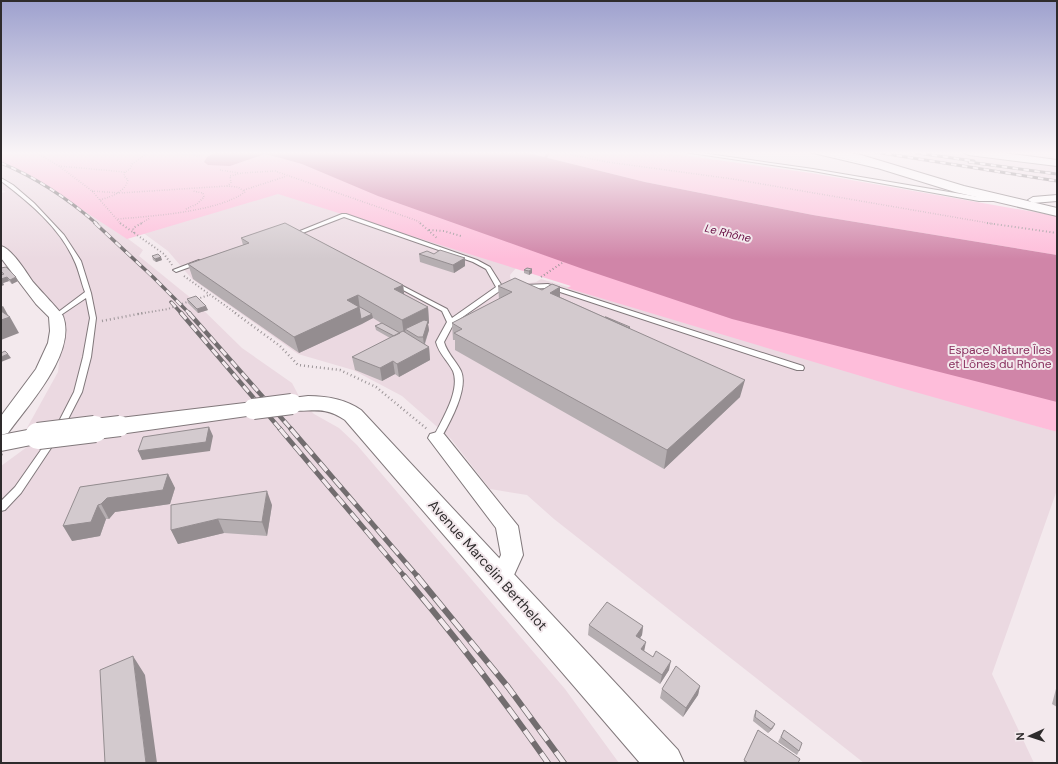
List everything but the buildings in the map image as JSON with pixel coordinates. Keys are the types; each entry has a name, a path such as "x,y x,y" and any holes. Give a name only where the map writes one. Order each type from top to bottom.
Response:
{"main road":[{"path":"956,188 1057,212"},
{"path":"980,188 1057,207"},
{"path":"960,189 1008,200 1033,200"}],"street":[{"path":"1033,200 1057,198"},
{"path":"1,250 17,267 46,307 56,316 58,332 55,346 41,375 1,429"},
{"path":"1,272 17,267"},
{"name":"Avenue Marcelin Berthelot","path":"1,444 38,436 292,404 310,402 339,406 353,415 665,763"},
{"path":"437,438 507,526 512,555 501,579"}],"lane":[{"path":"1,507 18,490 49,448 78,392 87,357 94,318 88,293 76,257 52,223 14,188"},
{"path":"914,188 979,199 999,199"},
{"path":"305,237 295,233 344,216 475,261 488,268 500,288"},
{"path":"176,270 205,260"},
{"path":"389,281 445,310 451,322"},
{"path":"437,438 460,388 458,373 441,349 440,342 451,322 500,288 548,286 800,368"},
{"path":"56,316 88,293"}],"path":[{"path":"87,188 128,231 134,232 164,254 176,270 280,346 298,365 340,370 376,387 437,438"},
{"path":"100,200 120,193 126,188"},
{"path":"92,191 120,193 212,188"},
{"path":"234,188 244,190 251,188"},
{"path":"324,188 418,221 441,242"},
{"path":"786,188 858,202 1057,234"},
{"path":"182,211 197,204 204,197 203,193 190,190"},
{"path":"117,219 152,217 233,200 242,195 245,192 244,190"},
{"path":"134,232 133,228 152,217"},
{"path":"428,230 444,231 461,236"},
{"path":"537,280 562,263"},
{"path":"93,322 168,309 210,295"}],"shaded area":[{"path":"1,188 60,188 143,250 139,256 192,299 242,348 292,383 302,402 314,414 339,428 357,445 565,689 619,763 1,763 1,466 27,447 29,438 23,435 58,372 64,320 15,262 1,250 1,193 6,192"},
{"path":"276,192 516,268 510,275 511,283 516,285 536,282 541,279 1057,432 1057,490 992,674 1034,763 864,763 554,519 527,495 490,489 451,439 402,396 353,370 298,354 192,279 168,251 142,232"}],"green space":[{"name":"Espace Nature Îles et Lônes du Rhône","path":"48,188 554,188 1057,311 1057,432 901,388 567,288 571,286 278,194 127,239"},
{"path":"674,188 895,188 1057,216 1057,255 813,215"}],"water":[{"name":"Le Rhône","path":"358,188 674,188 813,215 1057,255 1057,402 732,319 583,269"}],"railway":[{"path":"49,188 97,224"},
{"path":"95,223 189,313"},
{"path":"171,302 182,314"},
{"path":"181,313 281,430"},
{"path":"189,313 292,430"},
{"path":"280,429 405,577"},
{"path":"291,429 418,577"},
{"path":"404,576 478,668 548,763"},
{"path":"417,576 508,687 564,763"}]}
